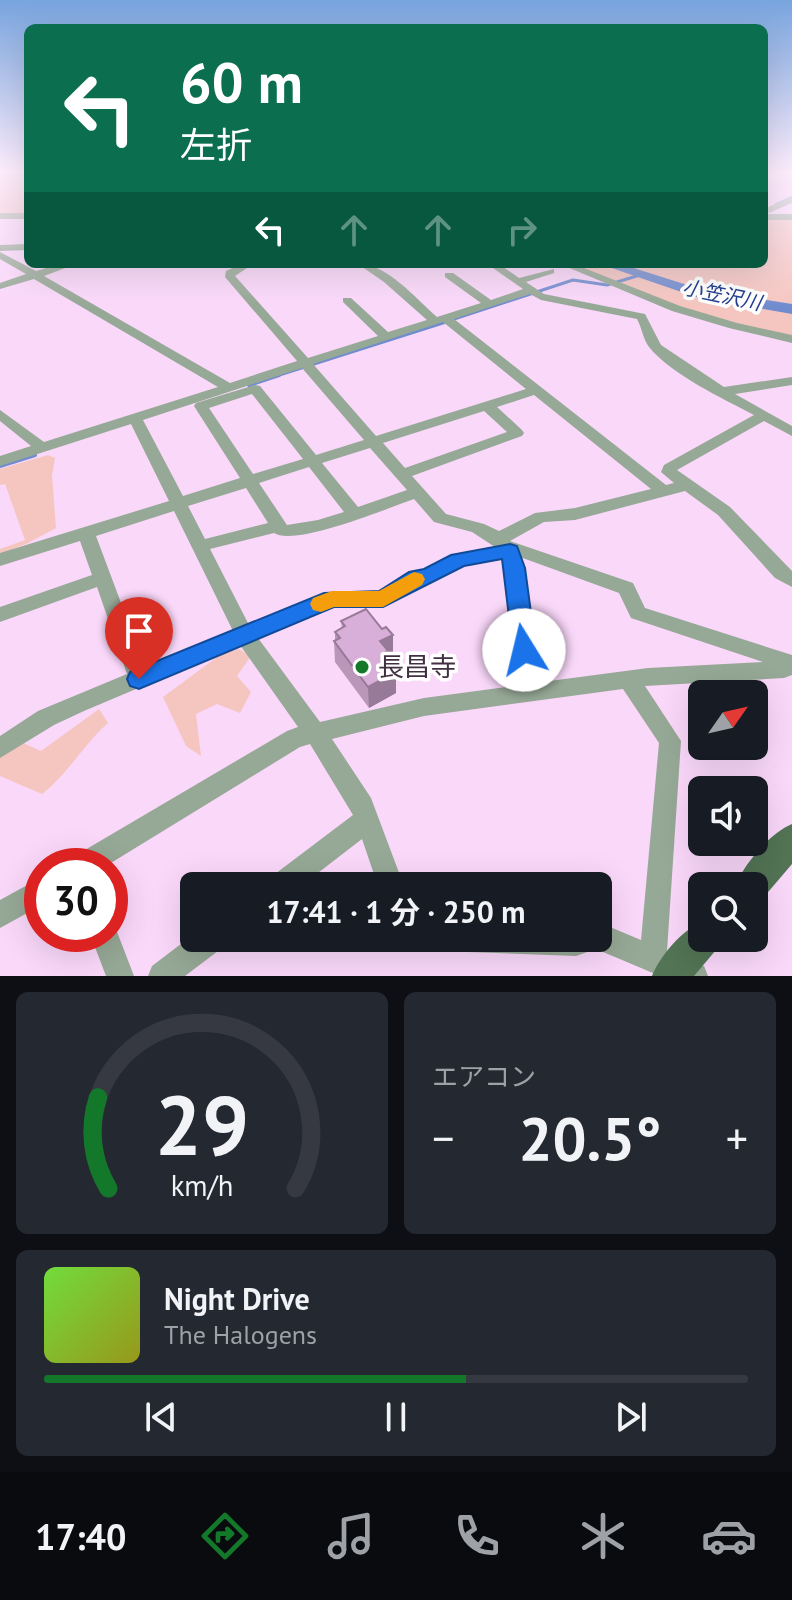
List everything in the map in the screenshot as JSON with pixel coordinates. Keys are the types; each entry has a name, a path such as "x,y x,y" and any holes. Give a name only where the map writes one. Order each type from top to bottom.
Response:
{"main road":[{"path":"763,872 792,840"},
{"path":"674,969 690,952"}],"street":[{"path":"0,216 24,216"},
{"path":"772,216 792,217"},
{"path":"0,248 24,247"},
{"path":"0,255 230,388"},
{"path":"0,286 56,268"},
{"path":"241,268 230,273 230,277 440,518 482,529 504,545 626,588 638,613 792,664"},
{"path":"369,268 536,390 663,491"},
{"path":"498,268 534,293 641,316 668,311 792,339"},
{"path":"574,268 621,288 720,322"},
{"path":"517,282 550,271"},
{"path":"449,275 490,304"},
{"path":"0,461 490,304 534,293"},
{"path":"347,300 386,337"},
{"path":"641,316 645,320 649,339 656,347 792,432"},
{"path":"725,391 792,381"},
{"path":"355,514 255,389 201,406 282,531 297,530 355,514 418,492"},
{"path":"0,560 536,390"},
{"path":"402,474 517,433 486,405"},
{"path":"0,414 41,447"},
{"path":"765,415 669,468 669,472 712,501 756,543 785,577 792,580"},
{"path":"135,418 245,636 335,761 368,819 386,872"},
{"path":"0,748 46,718 332,599 383,599 417,578 504,545 541,517 575,514 687,485"},
{"path":"200,546 278,526"},
{"path":"86,532 139,679"},
{"path":"504,545 515,568 520,628 534,694"},
{"path":"0,615 103,578"},
{"path":"112,848 295,738 424,707 629,680 784,669 792,664"},
{"path":"612,942 674,969 670,741 629,680"},
{"path":"298,872 368,819"},
{"path":"0,915 24,901"},
{"path":"111,952 120,976"},
{"path":"162,976 194,952"}],"shaded area":[{"path":"792,216 792,339 720,322 576,268 768,268 768,217"},
{"path":"48,455 55,458 52,476 56,528 0,554 0,549 25,540 5,484 0,485 0,469"},
{"path":"239,649 251,656 237,676 251,692 240,713 217,704 196,714 201,756 186,746 163,697 220,655"},
{"path":"99,709 108,723 42,794 0,776 0,748 14,739 41,751"}],"building":[{"path":"366,609 382,629 386,627 393,635 380,641 388,651 383,653 387,661 396,672 368,687 334,641 340,638 335,632 345,626 341,621"}],"waterway":[{"name":"小笠沢川","path":"620,268 701,294 792,309"},
{"path":"454,319 573,280 607,285 640,275"},
{"path":"273,377 446,322"},
{"path":"273,377 279,375"},
{"path":"249,385 273,377"},
{"path":"0,466 35,455"}],"slow traffic":[{"path":"321,604 332,599 383,599 414,579"}],"place":[{"name":"長昌寺","path":"362,667"}],"route":[{"path":"139,679 332,599 383,599 417,578 429,576 459,560 510,551 515,568 524,650"}]}
